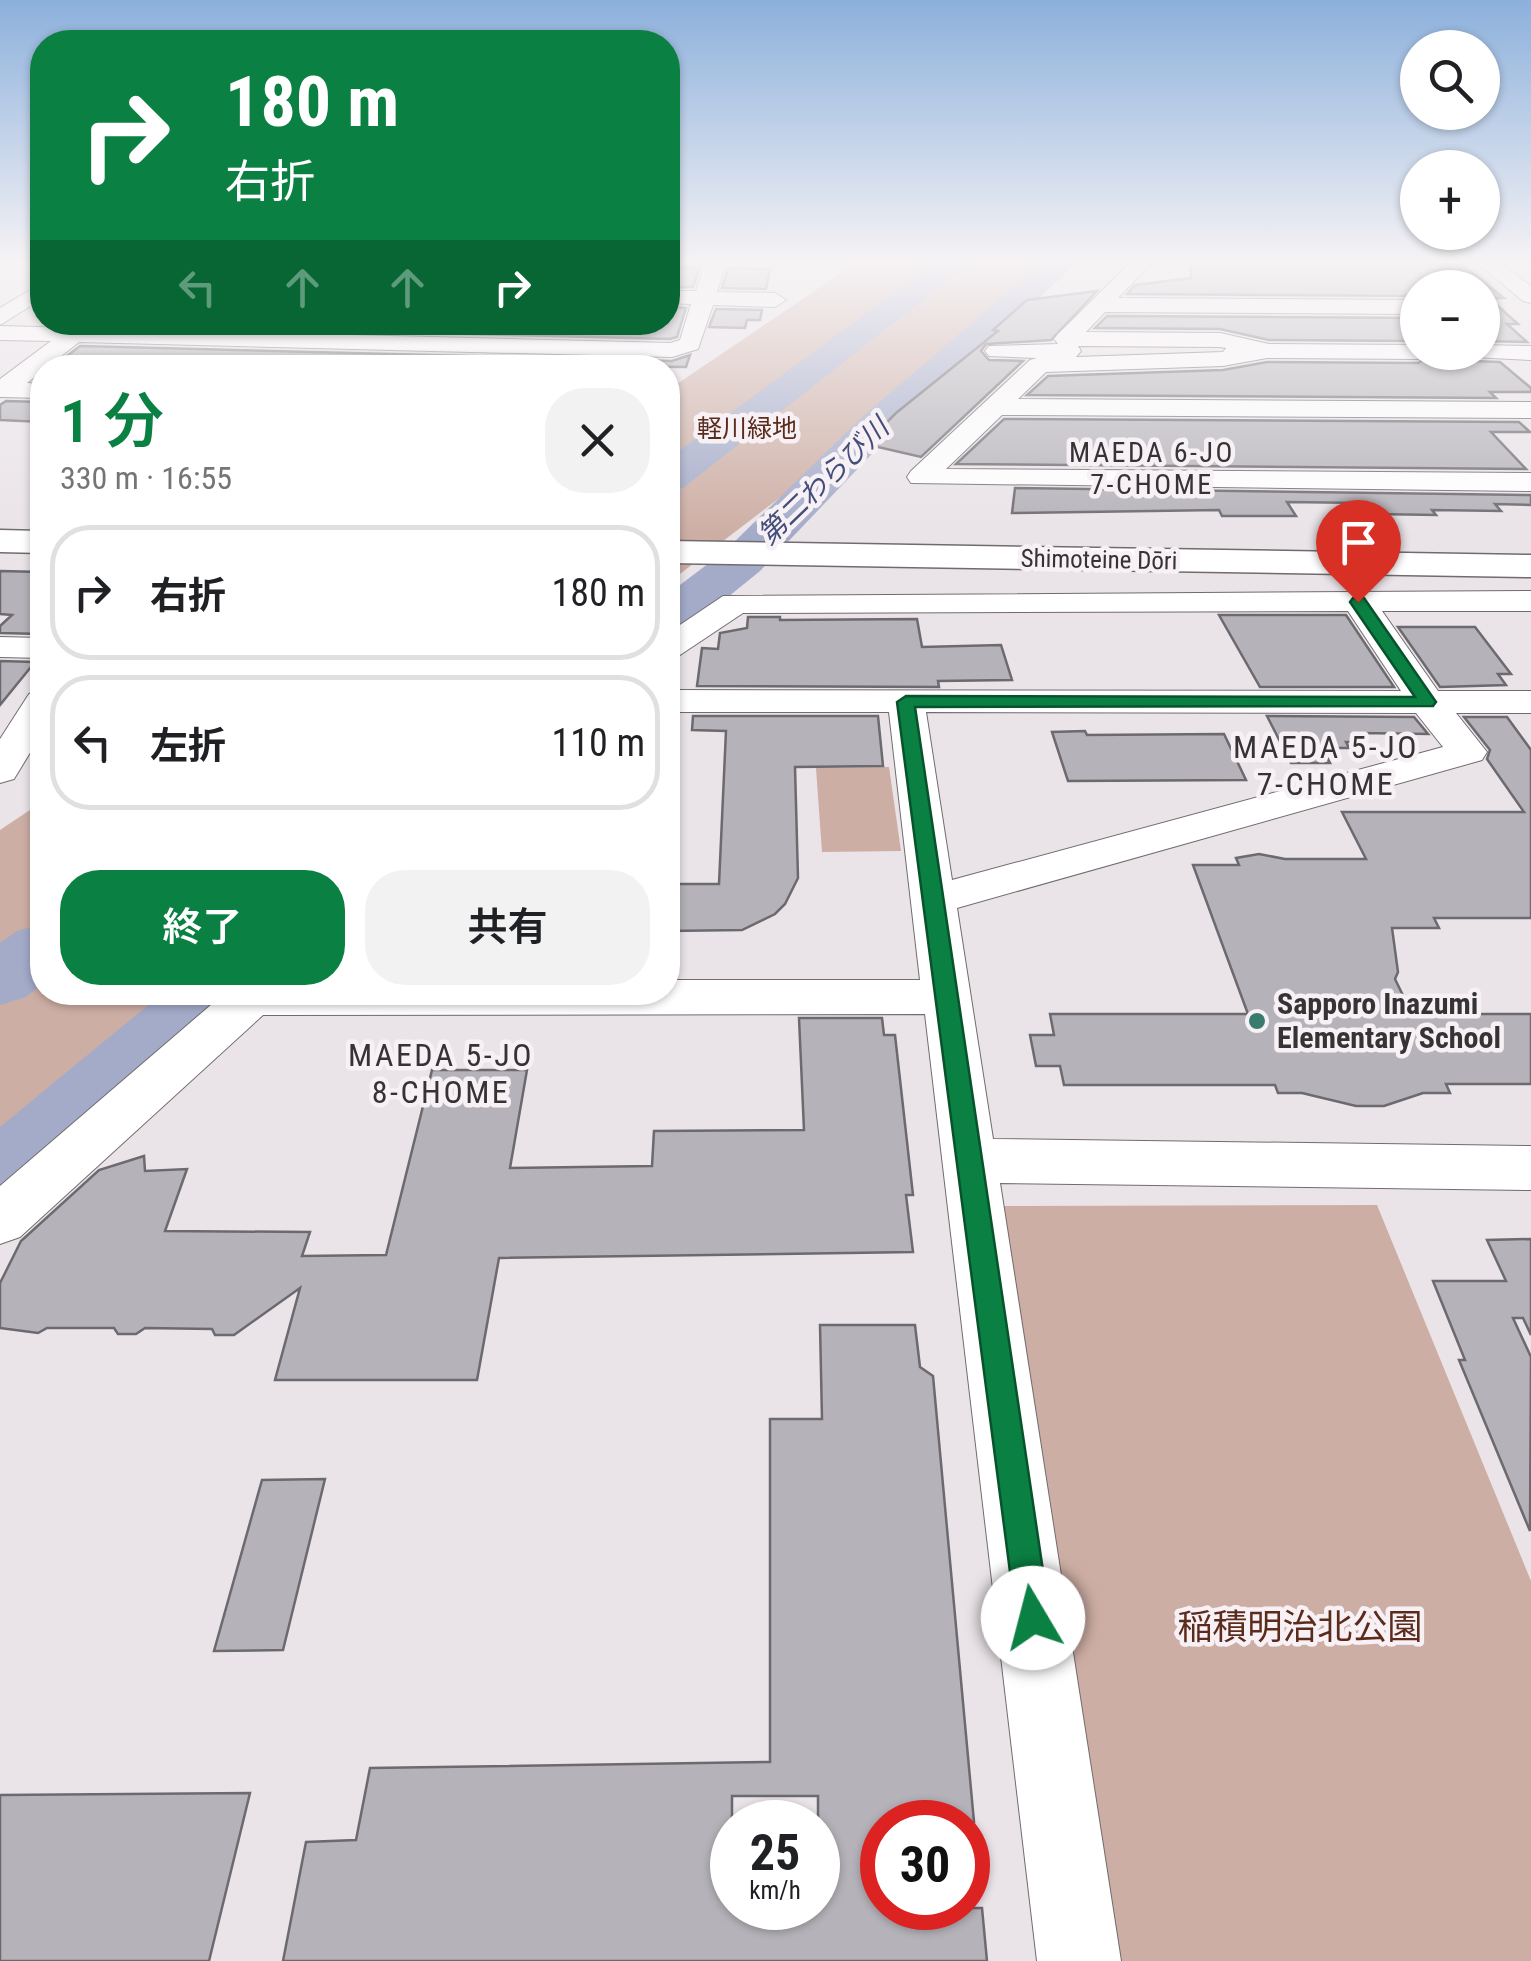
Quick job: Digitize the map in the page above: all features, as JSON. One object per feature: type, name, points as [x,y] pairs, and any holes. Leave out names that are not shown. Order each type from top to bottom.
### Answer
[{"type":"main road","points":[[0,541],[30,542]]},
{"type":"main road","name":"Shimoteine Dōri","points":[[680,552],[1531,566]]},
{"type":"street","points":[[1265,353],[1223,359],[1039,364],[922,476],[1531,482]]},
{"type":"street","points":[[1520,353],[1531,370]]},
{"type":"street","points":[[30,369],[2,390],[30,391]]},
{"type":"street","points":[[993,406],[1531,410]]},
{"type":"street","points":[[680,640],[735,602],[1531,601]]},
{"type":"street","points":[[934,900],[1468,752],[1427,702],[1358,602]]},
{"type":"street","points":[[0,646],[30,647]]},
{"type":"street","points":[[680,701],[1531,702]]},
{"type":"street","points":[[906,702],[1080,1961]]},
{"type":"street","points":[[0,771],[30,722]]},
{"type":"street","points":[[680,997],[948,997]]},
{"type":"street","points":[[0,1220],[244,1005]]},
{"type":"street","points":[[971,1161],[1528,1173]]},
{"type":"green space","name":"軽川緑地","points":[[724,353],[952,353],[799,483],[680,574],[680,382]]},
{"type":"green space","points":[[889,767],[901,851],[822,852],[816,768]]},
{"type":"green space","points":[[30,810],[30,1005],[199,1005],[0,1173],[0,830]]},
{"type":"green space","name":"稲積明治北公園","points":[[1377,1205],[1531,1581],[1531,1961],[1117,1961],[1003,1206]]},
{"type":"building","points":[[337,353],[435,355],[68,355]]},
{"type":"building","points":[[971,353],[982,353],[989,360],[1023,361],[921,457],[865,444],[896,413]]},
{"type":"building","points":[[690,355],[686,367],[680,367],[680,358]]},
{"type":"building","points":[[1267,362],[1400,363],[1400,370],[1500,370],[1500,362],[1531,392],[1490,392],[1496,398],[1027,395],[1048,376],[1223,370]]},
{"type":"building","points":[[6,401],[30,402],[30,421],[0,420],[0,405]]},
{"type":"building","points":[[1004,419],[1519,422],[1530,432],[1491,432],[1526,469],[956,464]]},
{"type":"building","points":[[1015,488],[1531,495],[1531,505],[1495,504],[1501,511],[1432,510],[1436,515],[1374,514],[1365,503],[1287,502],[1296,516],[1222,516],[1219,510],[1012,513]]},
{"type":"building","points":[[0,571],[30,572],[30,634],[0,633],[0,626],[12,615],[0,614]]},
{"type":"building","points":[[1219,615],[1346,615],[1394,687],[1260,687]]},
{"type":"building","points":[[748,617],[917,619],[922,647],[1001,645],[1012,680],[938,681],[939,687],[697,686],[702,648],[718,649],[720,633],[747,628]]},
{"type":"building","points":[[1398,627],[1475,627],[1511,674],[1498,674],[1506,685],[1440,687]]},
{"type":"building","points":[[0,661],[30,662],[30,668],[0,705]]},
{"type":"building","points":[[693,716],[878,716],[883,766],[795,767],[798,878],[785,904],[775,914],[742,930],[680,931],[680,884],[719,884],[726,731],[692,730]]},
{"type":"building","points":[[1267,716],[1414,717],[1428,734],[1360,733],[1365,742],[1346,742],[1349,748],[1322,748],[1330,763],[1291,763]]},
{"type":"building","points":[[1464,717],[1507,717],[1531,750],[1531,918],[1434,918],[1439,928],[1392,928],[1398,972],[1395,979],[1412,1014],[1531,1014],[1531,1084],[1446,1084],[1450,1093],[1423,1093],[1384,1106],[1356,1106],[1302,1093],[1278,1093],[1275,1085],[1064,1085],[1060,1066],[1036,1066],[1030,1035],[1054,1035],[1050,1014],[1248,1014],[1193,865],[1239,865],[1236,858],[1259,854],[1285,859],[1366,859],[1342,812],[1524,812],[1487,759],[1490,750]]},
{"type":"building","points":[[1085,731],[1087,735],[1224,734],[1246,780],[1068,781],[1052,732]]},
{"type":"building","points":[[799,1018],[882,1018],[884,1035],[895,1035],[913,1195],[906,1195],[913,1252],[499,1258],[477,1380],[275,1380],[300,1288],[234,1335],[215,1335],[212,1329],[145,1328],[136,1334],[118,1334],[114,1328],[47,1328],[38,1333],[0,1328],[0,1283],[21,1241],[99,1170],[144,1156],[145,1171],[187,1169],[165,1231],[310,1232],[302,1256],[386,1255],[432,1070],[527,1070],[510,1168],[652,1166],[654,1131],[804,1130]]},
{"type":"building","points":[[1531,1239],[1531,1335],[1523,1318],[1513,1318],[1531,1357],[1530,1531],[1459,1360],[1465,1360],[1433,1281],[1506,1281],[1487,1240]]},
{"type":"building","points":[[820,1325],[915,1325],[920,1367],[933,1376],[972,1800],[860,1800],[860,1930],[984,1930],[987,1961],[283,1961],[306,1842],[356,1840],[370,1768],[770,1762],[770,1419],[822,1419]]},
{"type":"building","points":[[325,1479],[283,1650],[214,1651],[262,1480]]},
{"type":"building","points":[[250,1793],[209,1961],[0,1961],[0,1795]]},
{"type":"waterway","points":[[680,470],[836,353]]},
{"type":"waterway","name":"第二わらび川","points":[[680,608],[719,581],[765,540],[876,426],[957,353]]},
{"type":"waterway","points":[[0,979],[30,957]]},
{"type":"waterway","name":"第二わらび川","points":[[0,1176],[198,1005]]},
{"type":"place","name":"Sapporo Inazumi Elementary School","points":[[1257,1021]]},
{"type":"district","name":"MAEDA 6-JO 7-CHOME","points":[[1152,468]]},
{"type":"district","name":"MAEDA 5-JO 7-CHOME","points":[[1326,766]]},
{"type":"district","name":"MAEDA 5-JO 8-CHOME","points":[[441,1074]]},
{"type":"route","points":[[1033,1618],[906,702],[1427,702],[1358,602]]}]
